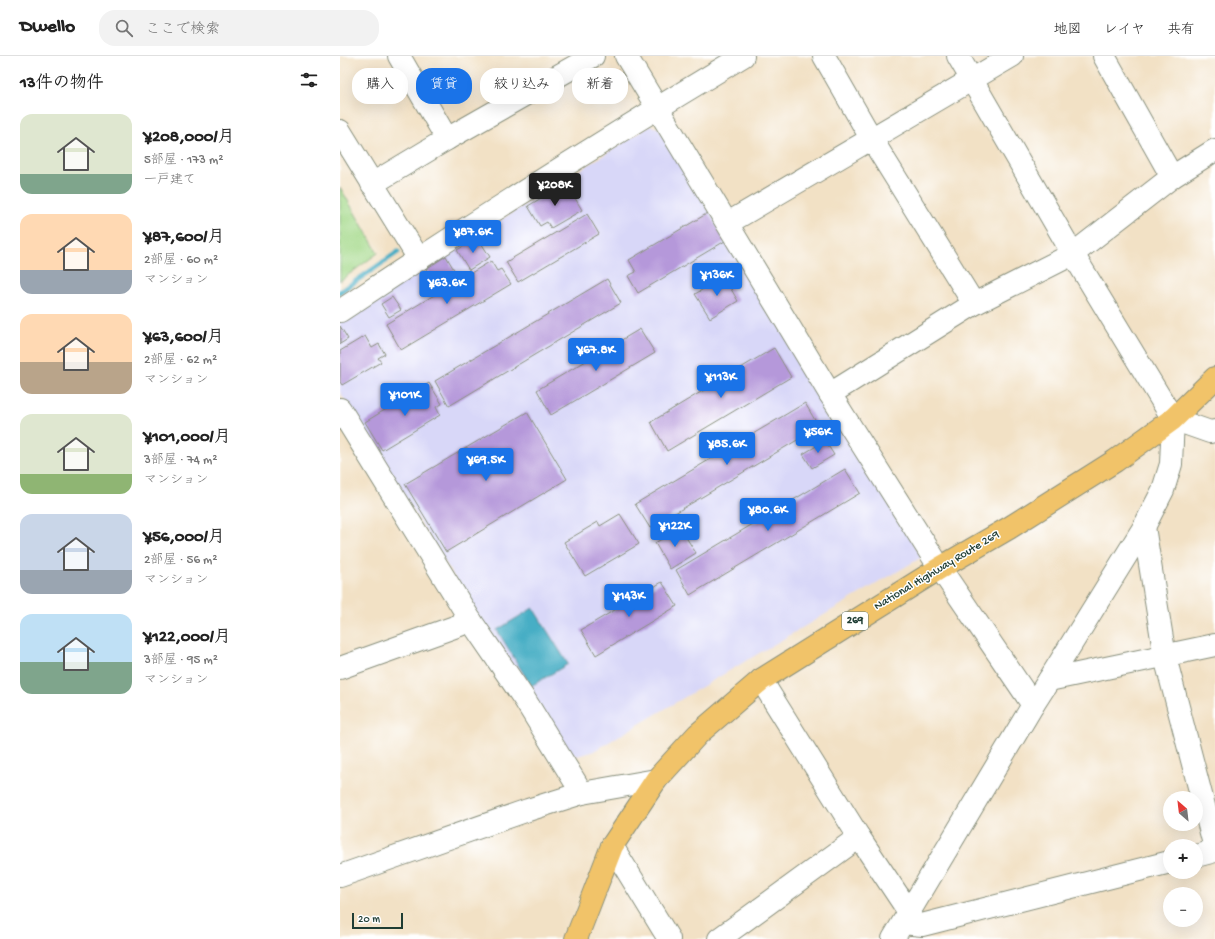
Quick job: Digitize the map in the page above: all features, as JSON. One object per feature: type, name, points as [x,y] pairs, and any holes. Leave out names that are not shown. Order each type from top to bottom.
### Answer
[{"type":"highway","name":"National Highway Route 269","points":[[576,939],[612,846],[656,780],[698,734],[761,680],[940,568],[1009,528],[1115,461],[1173,419],[1215,378]]},
{"type":"street","points":[[399,56],[447,139]]},
{"type":"street","points":[[372,184],[447,139],[593,56]]},
{"type":"street","points":[[626,56],[830,394],[940,568],[1032,705]]},
{"type":"street","points":[[340,311],[657,108],[743,56]]},
{"type":"street","points":[[824,56],[871,138],[974,304]]},
{"type":"street","points":[[902,925],[1032,705],[1144,527],[1163,490],[1170,464],[1173,419],[1073,254],[958,56]]},
{"type":"street","points":[[728,223],[1012,56]]},
{"type":"street","points":[[1104,56],[1172,177]]},
{"type":"street","points":[[340,131],[420,259]]},
{"type":"street","points":[[830,394],[974,304],[1073,254],[1172,177],[1215,150]]},
{"type":"street","points":[[340,409],[471,621],[524,700],[582,793]]},
{"type":"street","points":[[1173,419],[1210,432],[1215,431]]},
{"type":"street","points":[[1144,527],[1165,657],[1215,850],[1203,854]]},
{"type":"street","points":[[340,668],[471,621]]},
{"type":"street","points":[[1049,680],[1165,657],[1215,645]]},
{"type":"street","points":[[761,680],[859,837],[902,925]]},
{"type":"street","points":[[340,876],[528,810],[582,793],[656,780]]},
{"type":"street","points":[[719,939],[859,837]]},
{"type":"street","points":[[612,846],[668,939]]},
{"type":"street","points":[[902,925],[922,925],[1163,864]]},
{"type":"shaded area","points":[[650,126],[659,128],[922,557],[592,752],[577,756],[561,750],[340,392],[340,321]]},
{"type":"green space","points":[[340,187],[378,253],[340,281]]},
{"type":"water","points":[[533,608],[568,664],[531,686],[497,630]]},
{"type":"building","points":[[566,183],[582,210],[551,228],[547,222],[540,226],[528,206]]},
{"type":"building","points":[[708,213],[725,241],[638,293],[628,276],[636,272],[629,260]]},
{"type":"building","points":[[587,214],[599,234],[518,282],[506,262]]},
{"type":"building","points":[[478,238],[490,257],[469,270],[457,250]]},
{"type":"building","points":[[446,256],[456,273],[436,285],[426,269]]},
{"type":"building","points":[[491,261],[497,271],[501,269],[511,284],[401,350],[386,324]]},
{"type":"building","points":[[724,277],[738,301],[710,318],[695,294]]},
{"type":"building","points":[[607,279],[621,303],[449,406],[435,381]]},
{"type":"building","points":[[392,297],[401,310],[389,317],[381,304]]},
{"type":"building","points":[[340,326],[348,339],[340,344]]},
{"type":"building","points":[[640,329],[655,353],[551,415],[537,390]]},
{"type":"building","points":[[365,336],[372,348],[379,344],[385,354],[378,358],[381,362],[342,385],[340,382],[340,351]]},
{"type":"building","points":[[774,348],[791,377],[667,451],[651,422]]},
{"type":"building","points":[[429,383],[442,404],[436,407],[440,415],[382,450],[365,422]]},
{"type":"building","points":[[805,403],[819,427],[650,528],[635,504]]},
{"type":"building","points":[[527,412],[567,479],[446,552],[405,484]]},
{"type":"building","points":[[825,441],[834,455],[812,468],[803,454]]},
{"type":"building","points":[[845,469],[860,493],[690,595],[676,570]]},
{"type":"building","points":[[620,514],[639,544],[585,576],[564,542],[598,522],[600,526]]},
{"type":"building","points":[[680,528],[696,553],[670,569],[655,543]]},
{"type":"building","points":[[662,582],[677,606],[596,655],[581,630]]},
{"type":"waterway","points":[[340,292],[398,252]]}]
